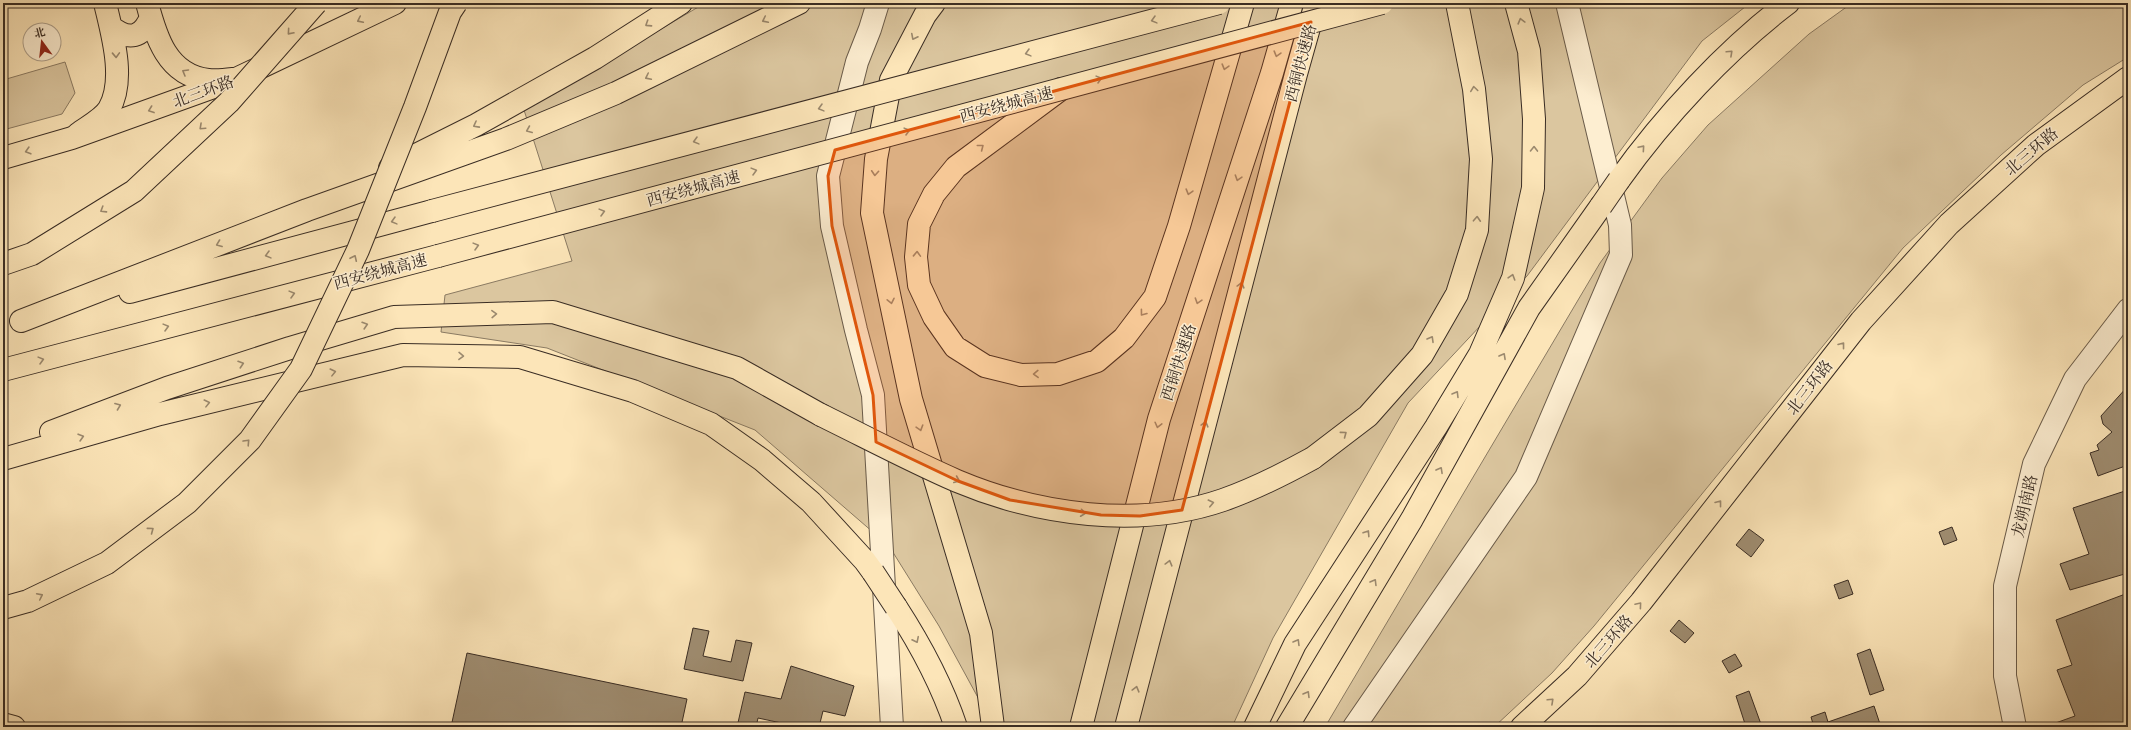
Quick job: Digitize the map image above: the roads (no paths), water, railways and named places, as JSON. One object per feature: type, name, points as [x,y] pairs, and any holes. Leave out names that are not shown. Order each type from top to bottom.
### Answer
[{"type":"main road","points":[[72,138],[109,110],[114,93],[117,74],[116,44],[104,3]]},
{"type":"main road","points":[[3,264],[32,254],[134,191],[229,102],[316,3]]},
{"type":"main road","name":"北三环路","points":[[3,158],[72,138],[236,79],[395,3]]},
{"type":"main road","points":[[3,608],[28,601],[107,563],[187,503],[250,440],[301,369],[351,264],[415,107],[450,12],[456,3]]},
{"type":"main road","points":[[307,210],[476,125],[595,58],[681,3]]},
{"type":"main road","points":[[12,324],[307,210],[506,139],[616,93],[799,3]]},
{"type":"main road","points":[[934,3],[925,15],[891,80],[876,159],[872,213],[911,399],[981,633],[993,727]]},
{"type":"main road","points":[[12,324],[432,211],[1219,3]]},
{"type":"main road","points":[[1061,90],[956,167],[934,194],[919,224],[916,257],[919,285],[934,317],[955,347],[985,366],[1021,375],[1058,374],[1097,361],[1124,338],[1155,297],[1179,226],[1243,3]]},
{"type":"main road","name":"西铜快速路","points":[[1081,727],[1159,419],[1272,73],[1292,3]]},
{"type":"main road","name":"西铜快速路","points":[[1126,727],[1294,82],[1316,3]]},
{"type":"main road","name":"西安绕城高速","points":[[3,370],[438,256],[1382,3]]},
{"type":"main road","points":[[3,450],[167,388],[290,348],[394,317],[552,312],[737,368],[821,415],[958,481],[1010,500],[1053,509],[1101,515],[1140,516],[1185,510],[1222,500],[1274,479],[1313,458],[1368,416],[1422,355],[1459,286],[1477,230],[1481,159],[1474,89],[1457,3]]},
{"type":"main road","points":[[1255,727],[1295,644],[1436,427],[1480,354],[1513,278],[1533,188],[1534,119],[1529,51],[1516,3]]},
{"type":"main road","points":[[1287,727],[1412,519],[1529,308],[1638,153],[1711,71],[1772,15],[1788,3]]},
{"type":"main road","points":[[111,27],[118,33],[130,36],[139,33],[145,28],[149,10]]},
{"type":"main road","points":[[149,10],[155,35],[176,67],[192,76],[209,80],[236,79]]},
{"type":"main road","name":"北三环路","points":[[1522,727],[1578,676],[1641,602],[1860,321],[1948,224],[2036,144],[2128,78]]},
{"type":"main road","points":[[3,458],[160,414],[403,356],[520,357],[633,391],[711,424],[762,460],[811,502],[865,560],[911,629],[950,709],[956,727]]},
{"type":"main road","points":[[3,724],[14,727]]},
{"type":"street","points":[[878,3],[857,62],[828,176],[832,226],[873,395],[892,727]]},
{"type":"street","points":[[1354,727],[1526,477],[1621,255],[1620,225],[1567,3]]},
{"type":"street","name":"龙朔南路","points":[[2015,727],[2005,676],[2006,586],[2034,464],[2075,379],[2128,310]]}]
